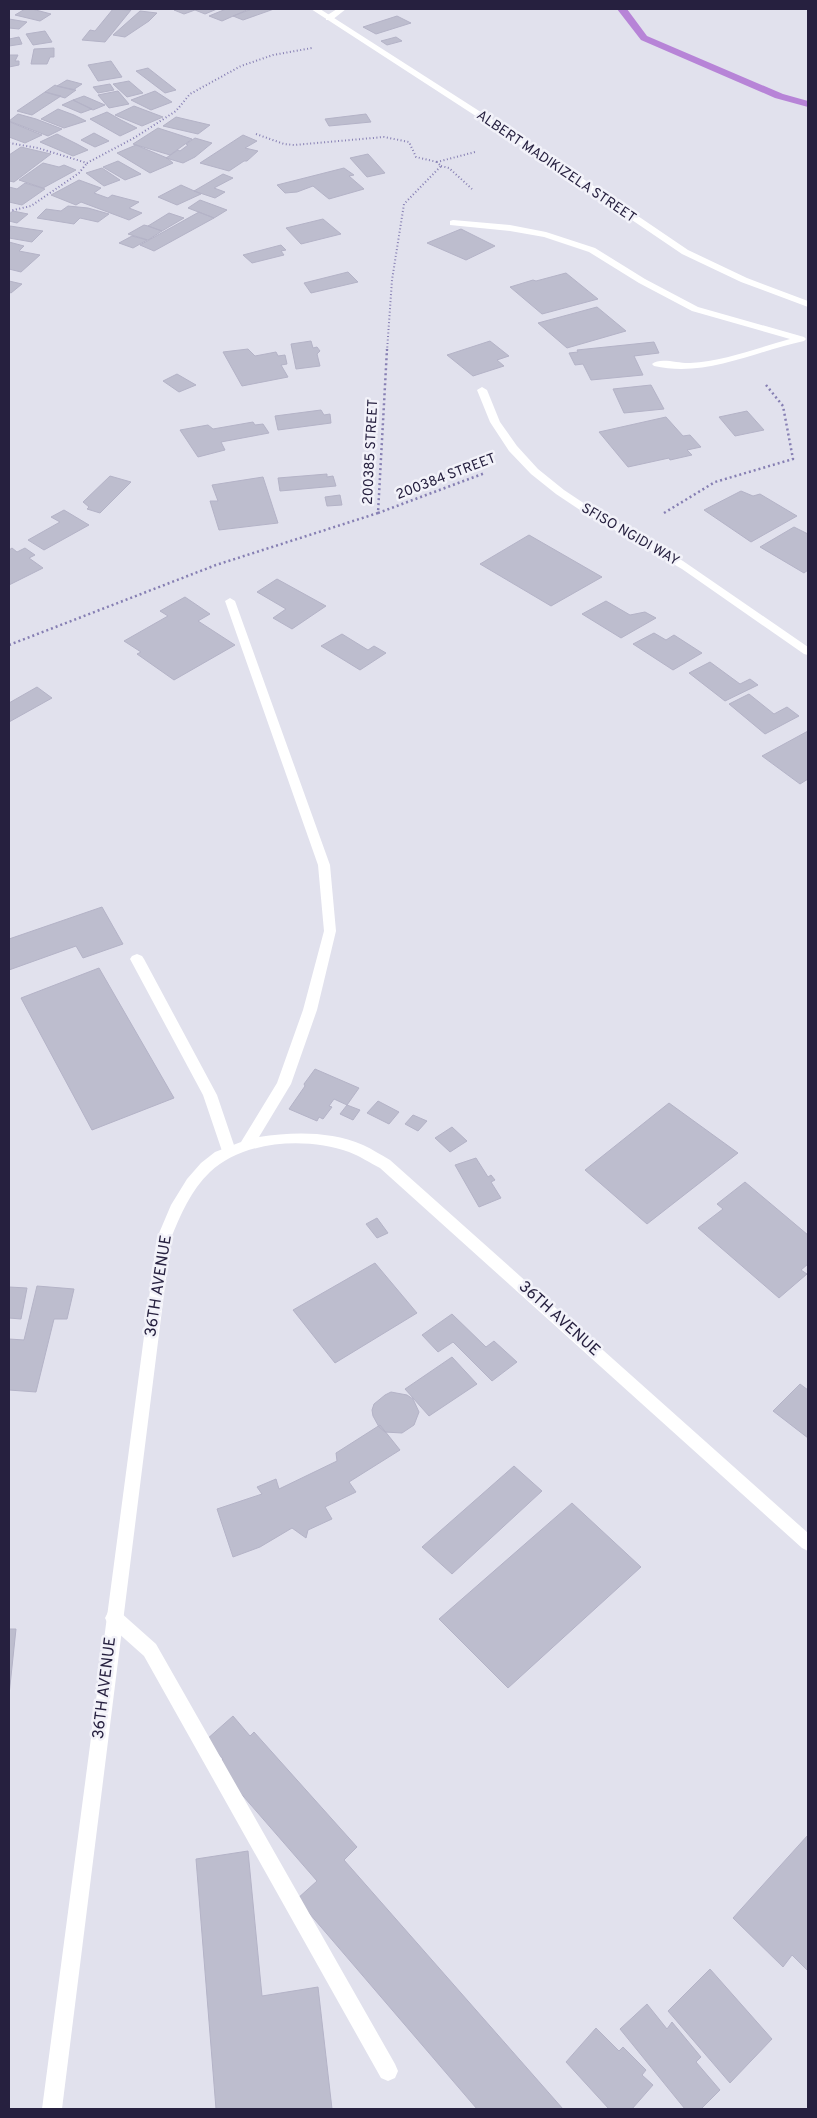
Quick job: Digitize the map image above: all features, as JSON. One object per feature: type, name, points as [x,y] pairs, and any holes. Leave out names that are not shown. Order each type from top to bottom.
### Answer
[{"type":"street","name":"ALBERT MADIKIZELA STREET","points":[[315,9],[519,141],[685,252],[744,280],[808,304]]},
{"type":"street","points":[[329,18],[342,9]]},
{"type":"street","points":[[453,223],[510,228],[556,238],[592,250],[642,281],[695,308],[757,328],[805,338]]},
{"type":"street","points":[[657,364],[689,366],[720,362],[805,338]]},
{"type":"street","name":"SFISO NGIDI WAY","points":[[482,390],[488,411],[502,435],[537,475],[576,504],[674,559],[808,652]]},
{"type":"street","points":[[230,601],[324,865],[330,931],[310,1010],[284,1084],[246,1146]]},
{"type":"street","points":[[137,960],[210,1095],[229,1151]]},
{"type":"street","name":"36TH AVENUE","points":[[52,2109],[164,1238],[178,1204],[206,1167],[229,1151],[246,1146],[280,1140],[314,1138],[355,1148],[385,1164],[808,1542]]},
{"type":"street","points":[[114,1618],[150,1650],[388,2071]]},
{"type":"path","points":[[9,211],[31,206],[79,173],[87,163],[134,138],[176,111],[190,94],[241,66],[272,55],[312,48],[367,42]]},
{"type":"path","points":[[256,134],[284,144],[294,145],[393,137],[410,142],[416,157],[437,162],[519,141]]},
{"type":"path","points":[[9,143],[38,148],[87,163]]},
{"type":"path","name":"200385 STREET","points":[[9,645],[216,565],[378,513],[382,421],[392,280],[404,204],[441,166],[437,162]]},
{"type":"path","points":[[628,534],[714,482],[793,459],[783,406],[765,383],[760,365],[762,350]]},
{"type":"path","name":"200384 STREET","points":[[378,513],[522,459]]},
{"type":"building","points":[[25,9],[51,14],[40,21],[15,15]]},
{"type":"building","points":[[113,9],[131,10],[105,42],[82,40],[90,30],[95,31]]},
{"type":"building","points":[[217,9],[205,14],[195,10],[184,14],[174,10]]},
{"type":"building","points":[[226,9],[249,9],[222,21],[209,16]]},
{"type":"building","points":[[252,9],[274,9],[243,20],[233,16]]},
{"type":"building","points":[[140,11],[157,13],[149,21],[125,37],[113,35]]},
{"type":"building","points":[[397,16],[411,23],[376,34],[363,27]]},
{"type":"building","points":[[9,19],[27,22],[19,29],[9,28]]},
{"type":"building","points":[[45,31],[52,42],[33,45],[26,34]]},
{"type":"building","points":[[19,37],[22,44],[9,46],[9,39]]},
{"type":"building","points":[[396,37],[402,41],[387,45],[381,41]]},
{"type":"building","points":[[54,48],[54,57],[50,57],[47,64],[31,64],[34,49]]},
{"type":"building","points":[[9,55],[18,55],[15,61],[19,61],[19,65],[9,67]]},
{"type":"building","points":[[111,61],[122,77],[98,81],[88,65]]},
{"type":"building","points":[[148,68],[176,90],[165,93],[136,71]]},
{"type":"building","points":[[67,80],[82,84],[73,90],[57,86]]},
{"type":"building","points":[[129,81],[143,93],[127,97],[113,84]]},
{"type":"building","points":[[110,84],[114,90],[98,93],[93,87]]},
{"type":"building","points":[[55,85],[76,90],[65,98],[45,92]]},
{"type":"building","points":[[118,91],[129,104],[109,108],[98,95]]},
{"type":"building","points":[[155,91],[172,102],[151,110],[131,100]]},
{"type":"building","points":[[45,92],[61,96],[32,115],[17,111]]},
{"type":"building","points":[[84,96],[105,105],[93,110],[73,100]]},
{"type":"building","points":[[73,100],[92,109],[81,113],[62,105]]},
{"type":"building","points":[[134,106],[163,117],[142,126],[115,115]]},
{"type":"building","points":[[58,109],[86,121],[64,128],[41,119]]},
{"type":"building","points":[[107,112],[137,128],[120,136],[90,119]]},
{"type":"building","points":[[18,114],[62,129],[48,136],[9,121]]},
{"type":"building","points":[[366,114],[371,122],[329,126],[325,119]]},
{"type":"building","points":[[176,117],[210,125],[198,134],[163,126]]},
{"type":"building","points":[[10,122],[42,135],[25,143],[9,137]]},
{"type":"building","points":[[158,128],[192,139],[170,155],[133,144]]},
{"type":"building","points":[[94,133],[109,141],[95,147],[81,140]]},
{"type":"building","points":[[57,134],[88,150],[73,156],[40,142]]},
{"type":"building","points":[[243,135],[257,141],[245,148],[258,151],[247,161],[229,171],[200,163]]},
{"type":"building","points":[[195,138],[212,143],[195,157],[183,163],[166,158],[178,150],[180,151]]},
{"type":"building","points":[[136,145],[167,158],[173,163],[150,173],[117,153]]},
{"type":"building","points":[[21,147],[51,154],[14,182],[9,181],[9,155]]},
{"type":"building","points":[[368,154],[385,173],[367,177],[350,158]]},
{"type":"building","points":[[118,161],[141,174],[125,180],[103,167]]},
{"type":"building","points":[[43,163],[59,167],[64,165],[76,170],[43,188],[19,180]]},
{"type":"building","points":[[102,168],[120,180],[104,186],[86,173]]},
{"type":"building","points":[[344,168],[354,175],[349,176],[364,189],[329,199],[313,186],[297,192],[285,193],[277,185]]},
{"type":"building","points":[[223,174],[233,178],[214,188],[225,192],[215,198],[194,191]]},
{"type":"building","points":[[79,180],[101,188],[94,193],[108,198],[112,195],[139,202],[129,208],[142,213],[129,220],[81,202],[76,205],[51,195]]},
{"type":"building","points":[[25,183],[45,189],[22,205],[9,202],[9,187],[17,189]]},
{"type":"building","points":[[181,185],[201,194],[177,205],[158,197]]},
{"type":"building","points":[[200,200],[227,210],[214,218],[188,208]]},
{"type":"building","points":[[68,206],[88,208],[109,214],[98,222],[80,218],[74,224],[37,218],[46,209],[61,211]]},
{"type":"building","points":[[13,211],[28,214],[17,223],[9,221],[9,214]]},
{"type":"building","points":[[199,212],[214,218],[154,251],[140,245]]},
{"type":"building","points":[[169,213],[184,218],[162,231],[148,226]]},
{"type":"building","points":[[323,219],[341,234],[301,244],[286,228]]},
{"type":"building","points":[[144,225],[162,231],[148,240],[128,234]]},
{"type":"building","points":[[10,226],[43,231],[32,242],[9,238]]},
{"type":"building","points":[[461,229],[495,246],[466,260],[427,243]]},
{"type":"building","points":[[132,236],[147,240],[133,248],[119,243]]},
{"type":"building","points":[[9,242],[24,246],[19,251],[40,255],[21,272],[9,269]]},
{"type":"building","points":[[281,245],[286,250],[281,251],[284,255],[252,263],[243,255]]},
{"type":"building","points":[[348,272],[358,282],[311,293],[304,283]]},
{"type":"building","points":[[566,273],[598,299],[542,314],[510,287],[533,280],[536,281]]},
{"type":"building","points":[[9,281],[22,284],[11,293],[9,292]]},
{"type":"building","points":[[597,307],[626,331],[567,348],[538,323]]},
{"type":"building","points":[[311,341],[313,348],[317,347],[320,351],[317,354],[320,366],[296,369],[291,344]]},
{"type":"building","points":[[490,341],[509,356],[497,360],[504,366],[473,376],[447,355]]},
{"type":"building","points":[[654,342],[659,353],[634,356],[643,375],[591,380],[583,364],[575,365],[569,353],[578,352],[577,350]]},
{"type":"building","points":[[248,349],[255,356],[276,352],[278,356],[285,355],[287,364],[281,365],[288,377],[242,386],[223,352]]},
{"type":"building","points":[[177,374],[196,385],[179,392],[163,381]]},
{"type":"building","points":[[651,385],[664,409],[624,413],[613,389]]},
{"type":"building","points":[[321,410],[324,415],[330,414],[331,423],[278,430],[275,416]]},
{"type":"building","points":[[747,411],[764,430],[735,436],[719,417]]},
{"type":"building","points":[[666,417],[683,436],[690,435],[701,447],[687,450],[692,455],[628,467],[599,432]]},
{"type":"building","points":[[253,422],[255,425],[263,424],[269,433],[221,442],[225,450],[198,457],[180,430],[208,425],[213,429]]},
{"type":"building","points":[[327,474],[327,477],[333,476],[336,486],[280,491],[278,478]]},
{"type":"building","points":[[110,476],[131,482],[100,513],[87,509],[89,507],[83,502]]},
{"type":"building","points":[[263,477],[278,523],[219,530],[210,501],[218,501],[212,485]]},
{"type":"building","points":[[741,491],[753,496],[760,494],[797,516],[751,542],[704,510]]},
{"type":"building","points":[[340,495],[342,505],[327,506],[325,497]]},
{"type":"building","points":[[64,510],[89,525],[44,550],[28,540],[60,522],[51,517]]},
{"type":"building","points":[[794,527],[808,534],[808,570],[804,573],[760,547]]},
{"type":"building","points":[[529,535],[602,577],[551,606],[480,564]]},
{"type":"building","points":[[12,548],[17,552],[25,548],[35,555],[29,558],[43,568],[9,585],[9,550]]},
{"type":"building","points":[[277,579],[326,606],[292,629],[273,618],[286,609],[257,592]]},
{"type":"building","points":[[185,597],[210,614],[198,621],[235,645],[174,680],[137,654],[141,652],[124,641],[168,616],[160,611]]},
{"type":"building","points":[[606,601],[630,615],[645,612],[656,618],[621,638],[582,614]]},
{"type":"building","points":[[654,633],[666,640],[674,635],[702,653],[673,670],[633,644]]},
{"type":"building","points":[[342,634],[368,650],[374,646],[386,653],[360,670],[321,646]]},
{"type":"building","points":[[710,662],[740,684],[750,679],[758,685],[725,701],[689,673]]},
{"type":"building","points":[[37,687],[52,698],[9,722],[9,703]]},
{"type":"building","points":[[749,694],[774,714],[787,707],[799,716],[765,734],[729,704]]},
{"type":"building","points":[[808,731],[808,779],[800,784],[762,756]]},
{"type":"building","points":[[102,907],[123,944],[83,958],[76,946],[9,970],[9,939]]},
{"type":"building","points":[[99,968],[174,1098],[92,1130],[21,998]]},
{"type":"building","points":[[315,1069],[359,1088],[347,1105],[334,1099],[329,1106],[332,1107],[323,1119],[319,1117],[317,1121],[289,1109]]},
{"type":"building","points":[[378,1101],[399,1112],[389,1124],[367,1113]]},
{"type":"building","points":[[669,1103],[738,1153],[647,1224],[585,1170]]},
{"type":"building","points":[[347,1105],[360,1110],[353,1120],[340,1114]]},
{"type":"building","points":[[413,1115],[427,1121],[418,1131],[405,1124]]},
{"type":"building","points":[[452,1127],[467,1141],[450,1152],[435,1138]]},
{"type":"building","points":[[476,1158],[488,1177],[491,1175],[495,1180],[491,1182],[501,1198],[479,1207],[455,1165]]},
{"type":"building","points":[[745,1182],[808,1235],[808,1264],[801,1270],[807,1274],[779,1298],[698,1228],[723,1209],[717,1204]]},
{"type":"building","points":[[377,1218],[388,1233],[377,1238],[366,1224]]},
{"type":"building","points":[[375,1263],[417,1313],[335,1363],[293,1310]]},
{"type":"building","points":[[37,1286],[74,1289],[67,1319],[54,1319],[36,1392],[9,1390],[9,1339],[24,1340]]},
{"type":"building","points":[[9,1287],[27,1288],[21,1319],[9,1318]]},
{"type":"building","points":[[452,1314],[486,1347],[494,1341],[517,1362],[492,1381],[453,1342],[438,1352],[422,1335]]},
{"type":"building","points":[[452,1357],[477,1384],[429,1416],[405,1389]]},
{"type":"building","points":[[800,1384],[808,1390],[808,1438],[773,1411]]},
{"type":"building","points":[[391,1392],[407,1395],[413,1399],[419,1412],[414,1425],[402,1433],[385,1432],[379,1427],[373,1416],[374,1404]]},
{"type":"building","points":[[380,1425],[400,1450],[349,1482],[356,1492],[325,1507],[332,1519],[308,1530],[306,1538],[292,1528],[260,1547],[233,1557],[217,1509],[262,1494],[257,1487],[276,1479],[279,1489],[337,1461],[336,1453]]},
{"type":"building","points":[[514,1466],[542,1491],[452,1574],[422,1547]]},
{"type":"building","points":[[572,1503],[641,1567],[508,1688],[439,1619]]},
{"type":"building","points":[[9,1629],[16,1629],[9,1695]]},
{"type":"building","points":[[233,1716],[250,1736],[254,1732],[357,1847],[344,1860],[563,2109],[477,2109],[297,1899],[317,1881],[217,1766],[223,1759],[206,1740]]},
{"type":"building","points":[[808,1835],[808,1971],[792,1955],[783,1967],[733,1918]]},
{"type":"building","points":[[248,1851],[262,1996],[318,1987],[332,2109],[216,2109],[196,1859]]},
{"type":"building","points":[[710,1969],[772,2039],[730,2083],[668,2011]]},
{"type":"building","points":[[647,2004],[667,2029],[672,2022],[701,2057],[696,2062],[720,2090],[701,2109],[685,2109],[620,2029]]},
{"type":"building","points":[[596,2028],[619,2051],[623,2047],[646,2070],[642,2075],[653,2085],[632,2109],[609,2109],[566,2062]]},
{"type":"waterway","points":[[622,9],[644,38],[779,96],[808,104]]}]
